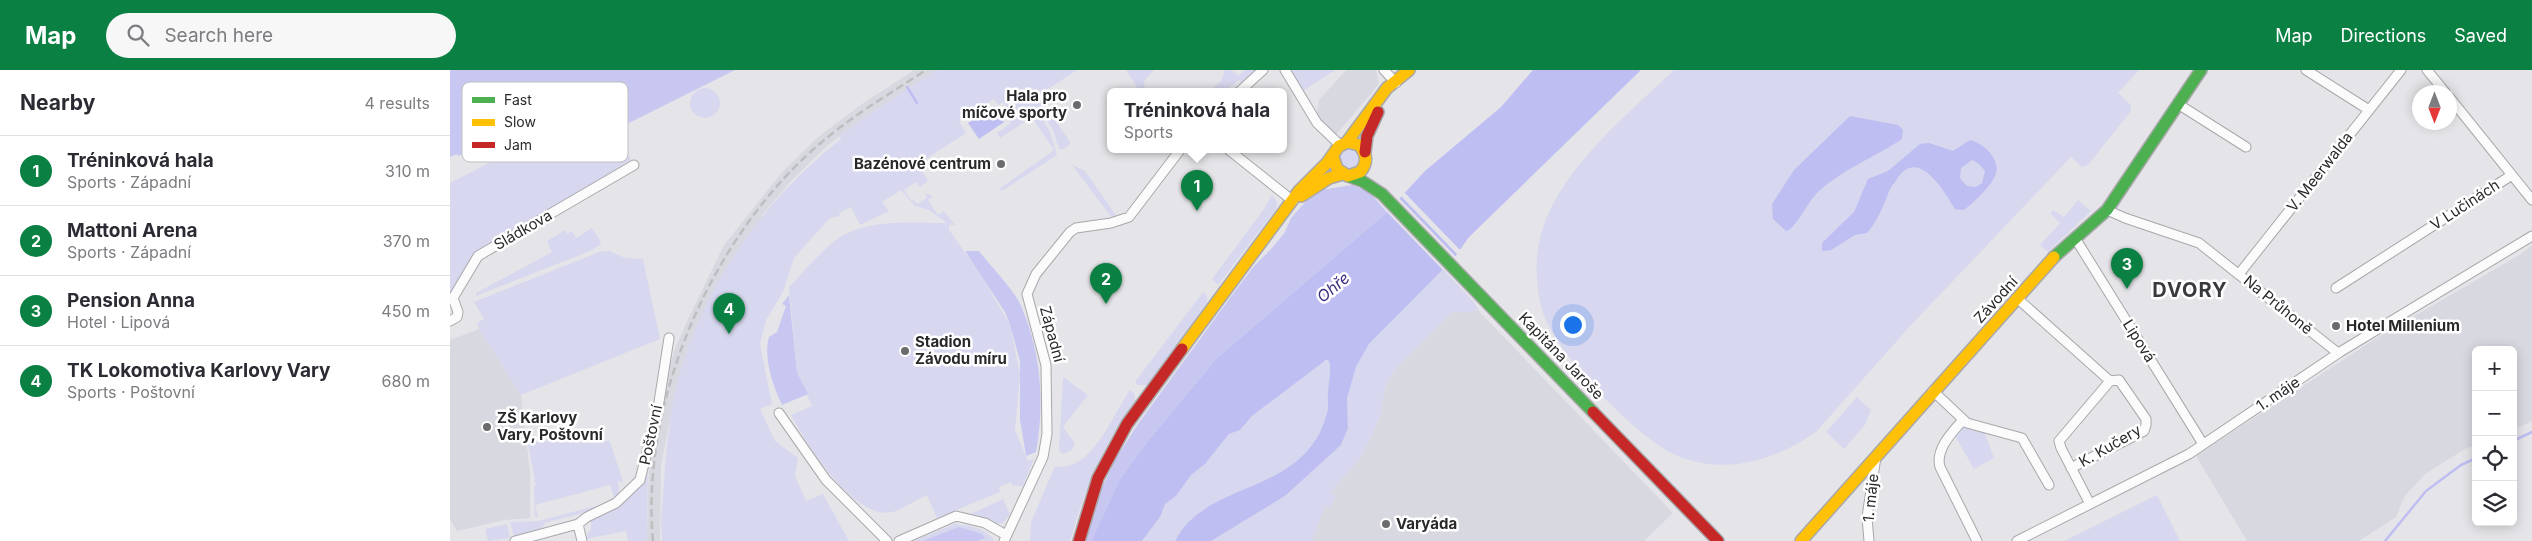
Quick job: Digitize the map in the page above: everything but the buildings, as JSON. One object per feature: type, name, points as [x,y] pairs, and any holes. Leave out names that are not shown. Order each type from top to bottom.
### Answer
[{"type":"street","points":[[1243,88],[1263,70]]},
{"type":"street","points":[[1285,70],[1317,123],[1343,144],[1358,144],[1366,157]]},
{"type":"street","points":[[1384,70],[1396,83]]},
{"type":"street","points":[[1293,201],[1329,178],[1360,172],[1366,157],[1365,142],[1370,126],[1396,83],[1409,70]]},
{"type":"street","name":"Závodní","points":[[1801,541],[2056,255],[2107,210],[2201,70]]},
{"type":"street","points":[[2306,70],[2369,110]]},
{"type":"street","name":"V. Meerwalda","points":[[2239,274],[2401,70]]},
{"type":"street","points":[[2427,70],[2439,85]]},
{"type":"street","points":[[1078,539],[1098,478],[1127,424],[1293,201],[1343,144],[1387,88],[1396,83]]},
{"type":"street","points":[[2178,104],[2246,147]]},
{"type":"street","name":"V Lučinách","points":[[2336,288],[2512,175],[2457,107]]},
{"type":"street","name":"Západní","points":[[899,541],[956,516],[985,523],[1005,539],[1043,458],[1048,434],[1046,365],[1027,298],[1030,284],[1059,243],[1070,232],[1076,228],[1120,221],[1129,217],[1178,153]]},
{"type":"street","points":[[1233,153],[1293,201]]},
{"type":"street","points":[[1333,156],[1335,167],[1345,175]]},
{"type":"street","name":"Kapitána Jaroše","points":[[1366,157],[1369,170],[1382,194]]},
{"type":"street","name":"Sládkova","points":[[450,321],[457,317],[458,312],[453,298],[478,256],[634,165]]},
{"type":"street","name":"Kapitána Jaroše","points":[[1345,175],[1362,181],[1382,194],[1718,541]]},
{"type":"street","points":[[2512,175],[2532,200]]},
{"type":"street","name":"Na Průhoně","points":[[2107,210],[2199,243],[2338,353]]},
{"type":"street","name":"1. máje","points":[[2017,541],[2181,458],[2338,353],[2532,236]]},
{"type":"street","name":"Lipová","points":[[2075,238],[2203,444]]},
{"type":"street","name":"K. Kučery","points":[[2018,299],[2110,381]]},
{"type":"street","name":"Poštovní","points":[[515,541],[578,524],[587,517],[616,503],[642,477],[659,402],[669,338]]},
{"type":"street","name":"K. Kučery","points":[[2071,468],[2144,431],[2146,419],[2123,383],[2115,379],[2110,381],[2059,441],[2071,468],[2090,504]]},
{"type":"street","points":[[1933,391],[1967,424],[2022,438],[2049,485]]},
{"type":"street","points":[[779,413],[826,480],[887,541]]},
{"type":"street","points":[[1963,420],[1951,433],[1938,458],[1940,467],[1977,541]]},
{"type":"street","name":"1. máje","points":[[1868,541],[1867,517],[1876,456]]},
{"type":"street","points":[[578,524],[582,541]]},
{"type":"shaded area","points":[[450,70],[735,70],[628,124],[628,82],[462,82],[462,154],[450,157]]},
{"type":"shaded area","points":[[914,70],[937,70],[869,114],[827,146],[792,180],[763,214],[676,388],[661,465],[660,541],[647,541],[649,463],[664,385],[675,349],[724,245],[783,171],[818,137],[862,104]]},
{"type":"shaded area","points":[[937,70],[1077,70],[1038,96],[1071,143],[1064,149],[1059,149],[1053,130],[1042,113],[1039,114],[1050,132],[1057,155],[1002,191],[999,189],[1054,150],[1032,117],[1000,138],[997,133],[1011,123],[1000,110],[1006,106],[1003,102],[998,105],[994,99],[959,121],[966,133],[918,164],[928,181],[920,187],[916,182],[904,190],[912,201],[914,200],[917,204],[927,198],[925,193],[933,196],[928,200],[938,215],[944,211],[955,225],[949,225],[949,230],[979,272],[1010,325],[1020,374],[1015,430],[1028,461],[1034,459],[1023,486],[1013,486],[1011,482],[999,487],[1000,492],[937,518],[927,495],[897,511],[878,512],[863,505],[833,478],[808,444],[791,415],[812,406],[797,373],[789,287],[832,243],[858,229],[887,223],[947,223],[929,210],[915,206],[901,190],[882,202],[889,211],[860,225],[851,207],[839,213],[840,216],[830,218],[794,258],[783,292],[766,320],[760,344],[772,404],[760,409],[775,441],[798,458],[795,476],[806,501],[823,494],[849,541],[662,541],[661,520],[666,454],[676,388],[687,351],[701,316],[718,282],[760,219],[785,190],[841,139],[840,136],[869,114]]},
{"type":"shaded area","points":[[1126,70],[1154,70],[1144,81],[1145,88],[1137,88]]},
{"type":"shaded area","points":[[1225,70],[1232,70],[1238,76],[1245,70],[1260,70],[1242,85],[1239,80],[1228,88],[1213,88],[1221,81]]},
{"type":"shaded area","points":[[1289,70],[1335,70],[1303,91]]},
{"type":"shaded area","points":[[1346,70],[1376,70],[1379,84],[1335,136],[1319,121],[1317,111],[1319,100]]},
{"type":"shaded area","points":[[1674,70],[2139,70],[2118,93],[2131,105],[2131,111],[2088,165],[2082,167],[2071,157],[1912,324],[1816,432],[1801,442],[1768,457],[1751,462],[1716,465],[1680,457],[1663,448],[1623,417],[1584,375],[1554,335],[1545,318],[1538,289],[1537,259],[1540,239],[1548,215],[1561,191],[1576,169],[1614,126]]},
{"type":"shaded area","points":[[705,88],[716,92],[720,103],[716,114],[705,118],[694,114],[690,103],[694,92]]},
{"type":"shaded area","points":[[1350,148],[1358,151],[1361,159],[1358,167],[1350,170],[1342,167],[1339,159],[1342,151]]},
{"type":"shaded area","points":[[491,162],[628,162],[470,261],[450,293],[450,183]]},
{"type":"shaded area","points":[[1072,165],[1085,171],[1118,218],[1112,218]]},
{"type":"shaded area","points":[[1352,185],[1369,192],[1387,212],[1216,359],[1148,441],[1120,479],[1091,541],[1084,541],[1095,503],[1115,460],[1138,424],[1232,295],[1254,266],[1285,232],[1291,218],[1307,200],[1320,190]]},
{"type":"shaded area","points":[[1272,195],[1277,202],[1276,209],[1218,285],[1212,279],[1264,209]]},
{"type":"shaded area","points":[[2078,200],[2091,211],[2048,252],[2040,245],[2060,223],[2050,213],[2053,210],[2064,217]]},
{"type":"shaded area","points":[[592,228],[601,242],[600,245],[590,251],[476,296],[476,293],[552,252],[547,241],[565,230],[567,234],[572,231],[576,238]]},
{"type":"shaded area","points":[[2532,245],[2532,421],[2517,428],[2517,346],[2472,346],[2472,446],[2425,474],[2405,496],[2396,517],[2359,541],[2247,541],[2196,456],[2375,339],[2521,254]]},
{"type":"shaded area","points":[[609,251],[625,258],[643,259],[660,339],[521,395],[479,329],[477,323],[484,319],[474,302],[599,252]]},
{"type":"shaded area","points":[[965,251],[979,251],[1017,299],[1028,323],[1037,359],[1040,415],[1036,452],[1026,456],[1020,419],[1020,361],[1010,325],[1005,312]]},
{"type":"shaded area","points":[[1442,268],[1475,303],[1480,313],[1477,309],[1473,312],[1453,312],[1395,370],[1385,387],[1381,413],[1370,440],[1359,459],[1330,493],[1336,497],[1330,507],[1325,505],[1312,541],[1211,541],[1285,496],[1341,445],[1348,428],[1347,398],[1356,367],[1369,344]]},
{"type":"shaded area","points":[[1203,292],[1207,296],[1207,303],[1147,385],[1137,385],[1135,382]]},
{"type":"shaded area","points":[[789,295],[797,373],[808,394],[782,405],[770,372],[767,345],[769,337],[777,332],[786,306],[782,304]]},
{"type":"shaded area","points":[[1477,309],[1673,513],[1644,541],[1306,541],[1319,506],[1359,459],[1370,440],[1381,413],[1385,387],[1395,370],[1453,312],[1473,312]]},
{"type":"shaded area","name":"ZŠ Karlovy Vary, Poštovní","points":[[479,329],[521,395],[530,472],[530,518],[505,520],[457,531],[450,519],[450,340]]},
{"type":"shaded area","points":[[1325,361],[1329,361],[1330,370],[1327,413],[1316,440],[1299,460],[1278,474],[1210,506],[1190,521],[1175,541],[1142,541],[1158,520],[1165,504],[1191,475],[1205,464],[1229,434],[1240,430],[1252,416]]},
{"type":"shaded area","points":[[1063,377],[1088,395],[1063,427],[1075,443],[1072,450],[1063,454],[1059,451]]},
{"type":"shaded area","points":[[1130,390],[1135,394],[1135,402],[1113,434],[1096,468],[1070,541],[1030,541],[1031,522],[1055,466],[1068,466],[1080,461],[1090,452],[1100,440]]},
{"type":"shaded area","points":[[1857,397],[1871,410],[1865,425],[1844,449],[1826,432]]},
{"type":"shaded area","points":[[1965,426],[1984,431],[1994,458],[1974,469],[1954,434]]},
{"type":"shaded area","points":[[529,441],[589,443],[610,441],[623,482],[618,481],[619,495],[614,497],[610,485],[535,505],[538,517],[535,517],[534,486],[536,486]]},
{"type":"shaded area","points":[[648,451],[647,541],[628,541],[626,531],[586,539],[587,534],[591,530],[591,519],[640,484]]},
{"type":"shaded area","points":[[2157,495],[2180,541],[2064,541]]},
{"type":"shaded area","points":[[1003,499],[1010,515],[1003,523],[996,524],[971,514]]},
{"type":"shaded area","points":[[614,501],[587,512],[544,523],[542,529],[514,536],[510,522],[539,521]]},
{"type":"shaded area","points":[[957,523],[958,525],[984,531],[994,541],[913,541]]},
{"type":"shaded area","points":[[507,524],[510,538],[488,541],[485,529]]},
{"type":"shaded area","points":[[959,527],[982,534],[985,538],[977,541],[923,541]]},
{"type":"water","name":"Ohře","points":[[1533,70],[1641,70],[1469,237],[1455,257],[1369,344],[1356,367],[1347,398],[1348,428],[1341,445],[1285,496],[1211,541],[1175,541],[1190,521],[1209,506],[1278,474],[1298,460],[1315,440],[1328,411],[1330,370],[1329,361],[1326,360],[1252,416],[1240,430],[1229,434],[1205,464],[1191,475],[1176,496],[1165,504],[1160,517],[1142,541],[1091,541],[1120,479],[1148,441],[1216,359],[1387,212],[1425,171],[1501,107]]},
{"type":"water","points":[[994,106],[1004,122],[979,139],[968,123]]},
{"type":"water","points":[[1850,116],[1898,125],[1903,130],[1902,139],[1826,185],[1813,197],[1793,226],[1786,231],[1773,219],[1772,204],[1794,170]]},
{"type":"water","points":[[1970,140],[1981,145],[1991,154],[1996,166],[1992,182],[1964,210],[1955,209],[1930,175],[1922,169],[1913,167],[1905,170],[1892,186],[1878,218],[1867,233],[1855,235],[1831,250],[1822,251],[1822,243],[1854,212],[1868,179],[1888,171],[1920,144],[1929,143],[1953,151]],"holes":[[[1972,160],[1985,171],[1982,183],[1976,187],[1967,186],[1960,178],[1961,168]]]},
{"type":"pier","points":[[1403,191],[1462,252],[1459,256],[1400,195]]},
{"type":"pier","points":[[1398,197],[1457,258],[1443,270],[1386,211]]},
{"type":"waterway","points":[[907,87],[917,103]]},
{"type":"waterway","points":[[2517,439],[2532,432]]},
{"type":"waterway","points":[[2385,541],[2426,491],[2461,465],[2472,460]]},
{"type":"railway","points":[[653,541],[652,486],[659,431],[672,376],[692,322],[718,270],[749,222],[784,178],[835,131],[926,70]]},
{"type":"traffic: fast","points":[[2054,257],[2107,210],[2201,70]]},
{"type":"traffic: fast","points":[[1348,176],[1362,181],[1382,194],[1593,412]]},
{"type":"traffic: slow","points":[[1347,142],[1387,88],[1409,70]]},
{"type":"traffic: slow","points":[[1182,349],[1299,191],[1327,163],[1339,146],[1348,142],[1359,145],[1365,155],[1363,169],[1348,176],[1337,169],[1333,156]]},
{"type":"traffic: slow","points":[[1301,196],[1329,178],[1343,174]]},
{"type":"traffic: slow","points":[[1801,541],[2054,257]]},
{"type":"traffic: jam","points":[[1365,152],[1367,136],[1378,112]]},
{"type":"traffic: jam","points":[[1079,541],[1098,478],[1127,424],[1182,349]]},
{"type":"traffic: jam","points":[[1593,412],[1718,541]]},
{"type":"place","name":"Hala pro míčové sporty","points":[[1077,105]]},
{"type":"place","name":"Bazénové centrum","points":[[1001,164]]},
{"type":"place","name":"Tréninková hala","points":[[1197,211]]},
{"type":"place","name":"Pension Anna","points":[[2127,289]]},
{"type":"place","name":"Mattoni Arena","points":[[1106,304]]},
{"type":"place","name":"Hotel Millenium","points":[[2336,326]]},
{"type":"place","name":"TK Lokomotiva Karlovy Vary","points":[[729,334]]},
{"type":"place","name":"Stadion Závodu míru","points":[[905,351]]},
{"type":"place","name":"ZŠ Karlovy Vary, Poštovní","points":[[487,427]]},
{"type":"place","name":"Varyáda","points":[[1386,524]]},
{"type":"district","name":"DVORY","points":[[2190,290]]}]
